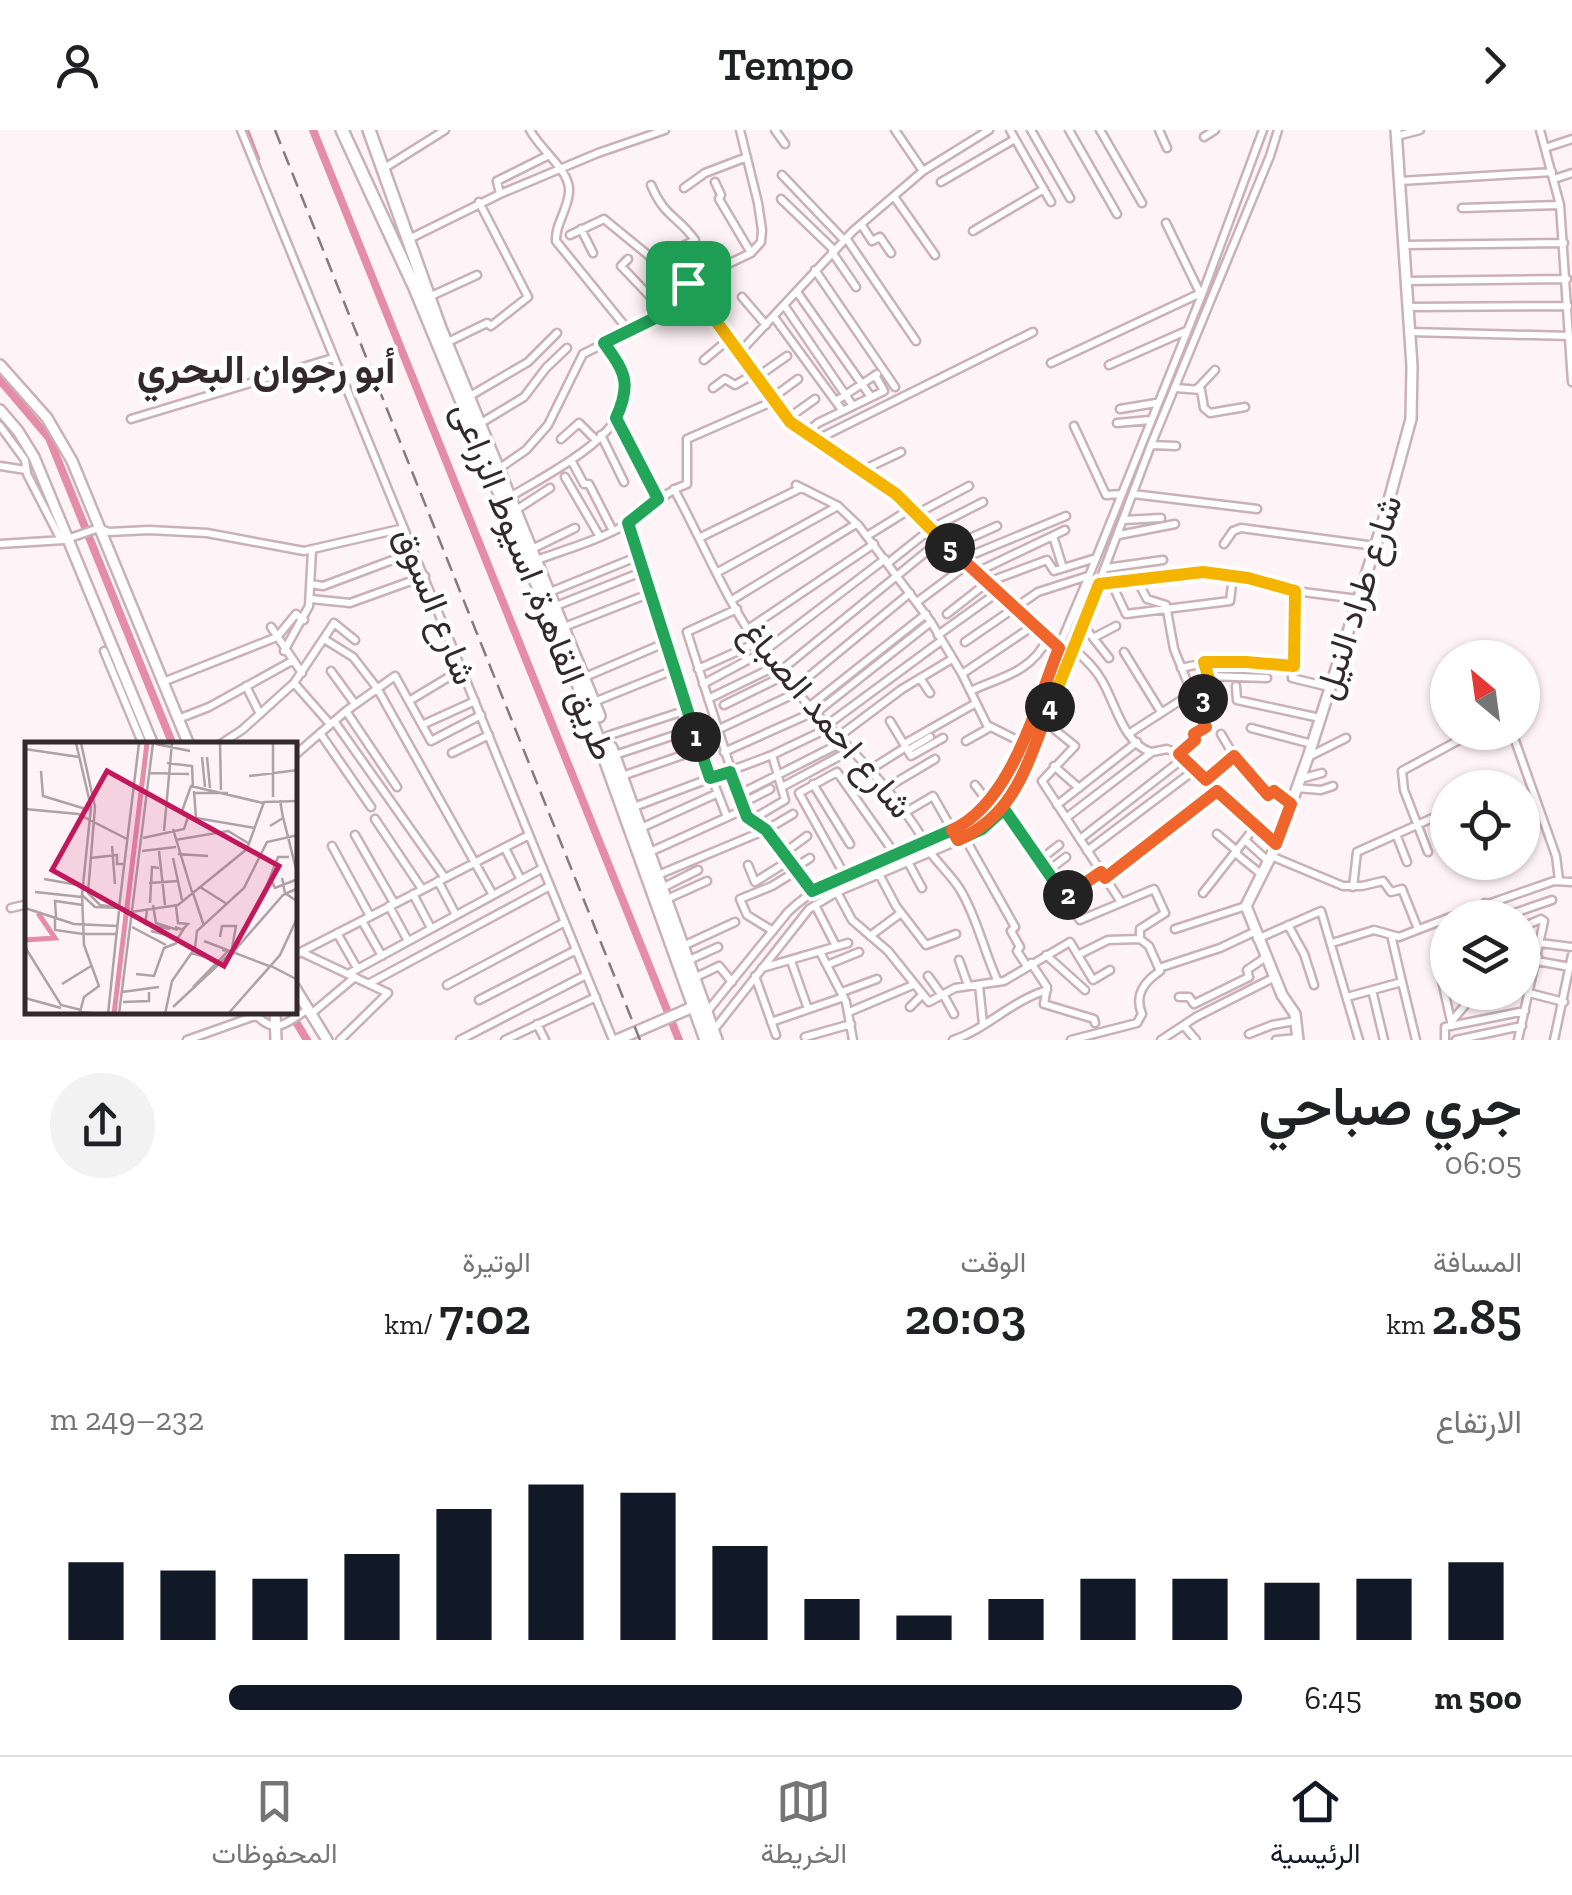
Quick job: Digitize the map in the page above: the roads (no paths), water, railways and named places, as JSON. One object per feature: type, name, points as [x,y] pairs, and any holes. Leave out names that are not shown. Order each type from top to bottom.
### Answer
[{"type":"highway","name":"طريق القاهرة, اسيوط الزراعى","points":[[342,130],[495,470],[640,828],[711,1037]]},
{"type":"highway","name":"طريق القاهرة, اسيوط الزراعى","points":[[369,130],[495,470],[513,503],[607,736],[687,1010],[711,1037]]},
{"type":"street","name":"شارع السوق","points":[[241,130],[615,1040]]},
{"type":"street","points":[[382,170],[445,130]]},
{"type":"street","points":[[530,130],[568,181],[569,193],[556,241],[629,331]]},
{"type":"street","points":[[408,240],[479,202],[665,130]]},
{"type":"street","points":[[495,470],[538,438],[557,409],[581,357],[664,311],[688,283],[751,254],[761,242],[762,230],[740,130]]},
{"type":"street","points":[[775,130],[785,144]]},
{"type":"street","points":[[895,130],[923,171]]},
{"type":"street","points":[[1010,130],[1052,202]]},
{"type":"street","points":[[1032,130],[1070,198]]},
{"type":"street","points":[[1069,130],[1117,214]]},
{"type":"street","points":[[1100,130],[1142,204]]},
{"type":"street","points":[[1159,130],[1167,148]]},
{"type":"street","points":[[1204,137],[1215,130]]},
{"type":"street","points":[[706,1014],[788,912],[812,891],[952,830],[989,803],[1020,742],[1089,576],[1262,130]]},
{"type":"street","points":[[711,1037],[798,920],[815,905],[982,829],[1004,809],[1016,790],[1278,130]]},
{"type":"street","points":[[1396,133],[1420,130]]},
{"type":"street","points":[[1540,130],[1569,256],[1572,382]]},
{"type":"street","points":[[738,354],[861,224],[923,171],[987,131]]},
{"type":"street","name":"شارع طراد النيل","points":[[1246,906],[1276,844],[1308,757],[1376,546],[1411,420],[1409,308],[1396,133]]},
{"type":"street","points":[[940,182],[1015,139]]},
{"type":"street","points":[[1545,148],[1572,139]]},
{"type":"street","points":[[500,194],[497,180],[547,156]]},
{"type":"street","points":[[684,188],[710,171],[747,157]]},
{"type":"street","points":[[704,162],[710,171]]},
{"type":"street","points":[[694,167],[700,176]]},
{"type":"street","points":[[1400,181],[1572,173]]},
{"type":"street","points":[[782,175],[845,239],[916,341]]},
{"type":"street","points":[[715,182],[719,200],[751,254]]},
{"type":"street","points":[[652,185],[665,212],[682,222],[695,240],[654,261]]},
{"type":"street","points":[[972,231],[1044,189]]},
{"type":"street","points":[[895,198],[935,255]]},
{"type":"street","points":[[781,199],[833,251],[856,287]]},
{"type":"street","points":[[446,343],[487,323],[491,326],[528,297],[479,202]]},
{"type":"street","points":[[1462,208],[1560,205]]},
{"type":"street","points":[[570,234],[602,218],[654,261],[678,292]]},
{"type":"street","points":[[1166,223],[1201,293]]},
{"type":"street","points":[[861,224],[872,241],[880,237],[891,254]]},
{"type":"street","points":[[581,229],[593,253]]},
{"type":"street","points":[[1404,245],[1564,242]]},
{"type":"street","points":[[628,259],[621,266],[664,311]]},
{"type":"street","points":[[815,270],[879,373],[894,387]]},
{"type":"street","points":[[429,297],[478,275]]},
{"type":"street","points":[[1407,281],[1567,279]]},
{"type":"street","points":[[688,283],[788,419],[915,510],[1059,648]]},
{"type":"street","points":[[796,292],[871,397]]},
{"type":"street","points":[[1051,363],[1201,293]]},
{"type":"street","points":[[742,297],[766,325]]},
{"type":"street","points":[[784,306],[853,406]]},
{"type":"street","points":[[1409,308],[1568,306]]},
{"type":"street","points":[[774,317],[842,410]]},
{"type":"street","points":[[1109,365],[1186,331]]},
{"type":"street","points":[[818,439],[1032,332]]},
{"type":"street","points":[[1410,332],[1570,332]]},
{"type":"street","points":[[468,397],[528,362],[557,333]]},
{"type":"street","points":[[814,349],[829,338]]},
{"type":"street","points":[[704,360],[728,340]]},
{"type":"street","points":[[513,503],[598,438],[616,418],[626,384],[604,343]]},
{"type":"street","points":[[480,424],[524,397],[567,348]]},
{"type":"street","points":[[712,388],[725,379],[734,385],[756,376],[787,356]]},
{"type":"street","points":[[131,420],[334,358]]},
{"type":"street","points":[[0,364],[56,432],[72,461],[188,742]]},
{"type":"street","points":[[1197,389],[1215,370]]},
{"type":"street","points":[[836,401],[879,373]]},
{"type":"street","points":[[806,433],[842,410],[884,391],[879,373]]},
{"type":"street","points":[[534,554],[600,537],[628,523],[674,488],[688,484],[686,439],[773,399],[798,379]]},
{"type":"street","points":[[1176,388],[1197,389],[1203,394],[1208,412],[1244,408]]},
{"type":"street","points":[[788,419],[815,399]]},
{"type":"street","points":[[1120,409],[1157,403]]},
{"type":"street","points":[[0,410],[34,457],[69,539],[115,666],[152,742]]},
{"type":"street","points":[[616,418],[658,499]]},
{"type":"street","points":[[1117,424],[1150,420]]},
{"type":"street","points":[[561,439],[579,423],[598,438],[624,482]]},
{"type":"street","points":[[0,426],[18,448],[26,470],[69,539]]},
{"type":"street","points":[[1074,426],[1106,494],[1121,494]]},
{"type":"street","points":[[1152,445],[1176,446]]},
{"type":"street","points":[[863,470],[900,452]]},
{"type":"street","points":[[571,460],[585,485],[589,484],[613,531]]},
{"type":"street","points":[[0,466],[26,470]]},
{"type":"street","points":[[565,477],[600,537]]},
{"type":"street","points":[[867,536],[970,486]]},
{"type":"street","points":[[699,538],[799,487],[838,506],[874,544],[928,618],[990,728],[1020,742]]},
{"type":"street","points":[[513,503],[550,488]]},
{"type":"street","name":"شارع احمد الصباغ","points":[[674,488],[756,643],[840,740],[888,787],[925,842]]},
{"type":"street","points":[[1133,494],[1257,508]]},
{"type":"street","points":[[703,684],[763,652],[932,528],[983,502]]},
{"type":"street","points":[[718,572],[838,506]]},
{"type":"street","points":[[917,602],[965,562],[1066,516]]},
{"type":"street","points":[[1124,520],[1161,518]]},
{"type":"street","points":[[628,523],[693,728],[727,817]]},
{"type":"street","points":[[732,600],[856,524]]},
{"type":"street","points":[[1118,535],[1175,524]]},
{"type":"street","points":[[950,547],[997,526]]},
{"type":"street","points":[[0,544],[69,539],[97,529],[149,530],[208,533],[284,550],[312,550],[404,528]]},
{"type":"street","points":[[534,554],[575,528]]},
{"type":"street","points":[[1224,544],[1232,531],[1241,528],[1376,546]]},
{"type":"street","points":[[977,572],[1065,530]]},
{"type":"street","points":[[1053,536],[1063,568]]},
{"type":"street","points":[[724,704],[779,672],[942,539]]},
{"type":"street","points":[[748,629],[874,544]]},
{"type":"street","points":[[284,651],[304,620],[310,599],[312,550]]},
{"type":"street","points":[[311,584],[323,586],[414,552]]},
{"type":"street","points":[[550,592],[639,556]]},
{"type":"street","points":[[947,614],[988,582],[1047,560],[1053,571],[1096,558]]},
{"type":"street","points":[[1105,568],[1163,560]]},
{"type":"street","points":[[556,606],[644,571]]},
{"type":"street","points":[[1099,584],[1183,573],[1232,576],[1295,591],[1358,599]]},
{"type":"street","points":[[310,599],[350,603],[424,576]]},
{"type":"street","points":[[966,642],[1014,607],[1056,584],[1089,576]]},
{"type":"street","points":[[1112,584],[1126,614],[1230,601],[1232,576]]},
{"type":"street","points":[[1080,839],[1182,756],[1195,740],[1194,734],[1206,727],[1180,668],[1166,606],[1146,599],[1137,580]]},
{"type":"street","points":[[1295,591],[1292,678],[1329,688]]},
{"type":"street","points":[[631,813],[772,755],[828,726],[998,592]]},
{"type":"street","points":[[564,627],[651,593]]},
{"type":"street","points":[[717,730],[797,690],[910,593]]},
{"type":"street","points":[[737,610],[687,632],[742,807],[751,820],[766,830],[812,891]]},
{"type":"street","points":[[163,682],[276,637],[296,614],[304,620]]},
{"type":"street","points":[[724,752],[814,710],[928,618]]},
{"type":"street","points":[[223,742],[294,684],[335,622],[355,640]]},
{"type":"street","points":[[1083,625],[1110,658]]},
{"type":"street","points":[[962,674],[1032,626]]},
{"type":"street","points":[[1096,637],[1116,626]]},
{"type":"street","points":[[271,627],[302,673]]},
{"type":"street","points":[[324,638],[353,657],[377,688],[493,895]]},
{"type":"street","points":[[970,691],[1014,674],[1039,652],[1048,638]]},
{"type":"street","points":[[584,678],[667,642]]},
{"type":"street","points":[[698,669],[756,643]]},
{"type":"street","points":[[1074,649],[1100,678],[1136,742],[1152,752]]},
{"type":"street","points":[[1124,652],[1161,712]]},
{"type":"street","points":[[738,795],[840,740],[920,678],[953,659]]},
{"type":"street","points":[[178,719],[209,708],[292,661]]},
{"type":"street","points":[[1180,668],[1204,662],[1294,666]]},
{"type":"street","points":[[1195,702],[1214,696],[1204,662]]},
{"type":"street","points":[[115,666],[141,742]]},
{"type":"street","points":[[409,701],[462,669]]},
{"type":"street","points":[[594,702],[676,669]]},
{"type":"street","points":[[331,671],[355,704]]},
{"type":"street","points":[[708,699],[779,672]]},
{"type":"street","points":[[1208,676],[1267,678]]},
{"type":"street","points":[[298,752],[355,704],[396,677],[432,742],[480,715]]},
{"type":"street","points":[[920,678],[930,693]]},
{"type":"street","points":[[294,684],[332,722],[441,879],[456,915]]},
{"type":"street","points":[[246,686],[260,714]]},
{"type":"street","points":[[1236,686],[1237,700],[1320,718]]},
{"type":"street","points":[[1130,733],[1192,693]]},
{"type":"street","points":[[422,726],[475,700]]},
{"type":"street","points":[[871,770],[976,703]]},
{"type":"street","points":[[607,736],[687,710]]},
{"type":"street","points":[[346,711],[397,787]]},
{"type":"street","points":[[1044,721],[1074,746],[1042,780],[1120,902]]},
{"type":"street","points":[[890,722],[912,756],[943,738]]},
{"type":"street","points":[[613,755],[693,728]]},
{"type":"street","points":[[966,740],[990,728]]},
{"type":"street","points":[[1251,728],[1312,744]]},
{"type":"street","points":[[320,733],[371,807]]},
{"type":"street","points":[[1222,734],[1234,756],[1268,795],[1274,791],[1291,804]]},
{"type":"street","points":[[452,753],[489,735]]},
{"type":"street","points":[[906,747],[930,736]]},
{"type":"street","points":[[1308,757],[1346,738]]},
{"type":"street","points":[[1058,805],[1136,742]]},
{"type":"street","points":[[1066,818],[1152,752],[1167,748],[1182,756],[1276,844]]},
{"type":"street","points":[[782,787],[850,750]]},
{"type":"street","points":[[1428,852],[1404,790],[1403,769],[1439,750]]},
{"type":"street","points":[[1518,750],[1556,856],[1559,880]]},
{"type":"street","points":[[621,777],[682,755]]},
{"type":"street","points":[[751,820],[785,800],[772,755]]},
{"type":"street","points":[[1206,780],[1234,756]]},
{"type":"street","points":[[888,787],[935,759]]},
{"type":"street","points":[[1054,766],[1079,788]]},
{"type":"street","points":[[1087,851],[1196,769]]},
{"type":"street","points":[[844,874],[799,794],[838,772],[895,854]]},
{"type":"street","points":[[1298,784],[1322,773]]},
{"type":"street","points":[[814,784],[850,844]]},
{"type":"street","points":[[1298,784],[1321,790],[1333,786]]},
{"type":"street","points":[[975,786],[989,803]]},
{"type":"street","points":[[648,853],[727,817],[770,790]]},
{"type":"street","points":[[1065,897],[1103,875],[1217,791]]},
{"type":"street","points":[[640,828],[716,794]]},
{"type":"street","points":[[906,812],[932,796],[1015,927],[1011,931],[1020,946],[1016,950],[1047,990],[1044,1004],[1094,1019],[1095,1023]]},
{"type":"street","points":[[776,806],[784,820]]},
{"type":"street","points":[[1004,809],[1080,920],[1152,888],[1166,913],[1140,929],[1140,939]]},
{"type":"street","points":[[661,888],[794,814]]},
{"type":"street","points":[[375,818],[422,889]]},
{"type":"street","points":[[1353,887],[1356,852],[1430,819]]},
{"type":"street","points":[[1203,893],[1255,827]]},
{"type":"street","points":[[1217,834],[1261,874]]},
{"type":"street","points":[[1396,834],[1407,862]]},
{"type":"street","points":[[355,835],[408,941]]},
{"type":"street","points":[[298,954],[529,835]]},
{"type":"street","points":[[748,865],[755,882],[807,836]]},
{"type":"street","points":[[1245,840],[1270,858],[1353,887],[1383,881],[1390,892],[1402,888],[1418,929]]},
{"type":"street","points":[[1041,859],[1059,845]]},
{"type":"street","points":[[332,846],[382,956]]},
{"type":"street","points":[[505,848],[521,880]]},
{"type":"street","points":[[930,852],[962,892],[998,983]]},
{"type":"street","points":[[1049,870],[1066,856]]},
{"type":"street","points":[[773,931],[746,914],[740,899],[772,886],[810,858]]},
{"type":"street","points":[[908,862],[922,888]]},
{"type":"street","points":[[187,1040],[256,1016],[268,1027],[276,1028],[306,1013],[353,973],[542,868]]},
{"type":"street","points":[[661,888],[698,870]]},
{"type":"street","points":[[879,874],[901,914],[926,945],[956,934]]},
{"type":"street","points":[[661,888],[707,880]]},
{"type":"street","points":[[1495,900],[1559,880],[1572,882]]},
{"type":"street","points":[[370,983],[550,886]]},
{"type":"street","points":[[837,892],[852,920],[891,954],[930,1002],[968,985],[998,983],[1070,942],[1092,980],[1110,970]]},
{"type":"street","points":[[413,894],[431,928]]},
{"type":"street","points":[[1540,904],[1552,900]]},
{"type":"street","points":[[11,908],[25,905]]},
{"type":"street","points":[[815,905],[836,946]]},
{"type":"street","points":[[1174,929],[1246,906],[1298,1021],[1298,1039],[1276,1040]]},
{"type":"street","points":[[788,912],[798,920]]},
{"type":"street","points":[[1159,968],[1322,912],[1359,1040]]},
{"type":"street","points":[[870,936],[901,914]]},
{"type":"street","points":[[1540,920],[1543,919],[1540,943],[1572,946]]},
{"type":"street","points":[[447,985],[564,922]]},
{"type":"street","points":[[682,946],[736,922]]},
{"type":"street","points":[[1288,925],[1304,954],[1314,985]]},
{"type":"street","points":[[1332,943],[1374,930],[1399,937],[1430,925]]},
{"type":"street","points":[[337,933],[353,973]]},
{"type":"street","points":[[1391,935],[1416,1040]]},
{"type":"street","points":[[1071,1040],[1137,1023],[1142,1014],[1139,996],[1148,980],[1160,973],[1148,946],[1140,939],[1108,940],[1078,954]]},
{"type":"street","points":[[758,972],[848,943]]},
{"type":"street","points":[[687,961],[718,947]]},
{"type":"street","points":[[478,1000],[576,950]]},
{"type":"street","points":[[820,952],[843,995],[853,1040]]},
{"type":"street","points":[[827,964],[859,952]]},
{"type":"street","points":[[298,954],[353,973],[388,995],[340,1040]]},
{"type":"street","points":[[1046,955],[1084,990]]},
{"type":"street","points":[[1179,998],[1189,997],[1194,1004],[1222,992],[1249,977],[1246,971],[1266,957]]},
{"type":"street","points":[[1540,959],[1572,960],[1554,1040]]},
{"type":"street","points":[[959,960],[968,985]]},
{"type":"street","points":[[791,962],[808,1009]]},
{"type":"street","points":[[693,979],[719,966],[732,982]]},
{"type":"street","points":[[758,972],[776,1035]]},
{"type":"street","points":[[460,1040],[586,974]]},
{"type":"street","points":[[928,976],[954,1014]]},
{"type":"street","points":[[1161,1040],[1275,977]]},
{"type":"street","points":[[771,1022],[877,979]]},
{"type":"street","points":[[1346,997],[1402,982]]},
{"type":"street","points":[[849,1012],[913,985]]},
{"type":"street","points":[[979,985],[983,1024]]},
{"type":"street","points":[[955,1040],[998,1013],[1047,990]]},
{"type":"street","points":[[1372,990],[1384,1040]]},
{"type":"street","points":[[298,995],[326,1040]]},
{"type":"street","points":[[910,1008],[922,995]]},
{"type":"street","points":[[1540,996],[1564,1002]]},
{"type":"street","points":[[505,1040],[596,998]]},
{"type":"street","points":[[615,1040],[629,1038],[687,1010]]},
{"type":"street","points":[[1449,1010],[1452,1024]]},
{"type":"street","points":[[1445,1040],[1444,1029],[1463,1010]]},
{"type":"street","points":[[1452,1024],[1525,1010],[1518,1040]]},
{"type":"street","points":[[274,1015],[276,1040]]},
{"type":"street","points":[[1249,1034],[1298,1021]]},
{"type":"street","points":[[538,1024],[544,1040]]},
{"type":"street","points":[[805,1037],[851,1024]]},
{"type":"street","points":[[1184,1025],[1196,1040]]},
{"type":"street","points":[[1456,1040],[1522,1026]]},
{"type":"waterway","points":[[248,130],[259,159]]},
{"type":"waterway","points":[[313,130],[679,1040]]},
{"type":"waterway","points":[[0,380],[49,438],[172,742]]},
{"type":"waterway","points":[[292,1015],[307,1040]]},
{"type":"railway","points":[[275,130],[640,1040]]},
{"type":"district","name":"أبو رجوان البحري","points":[[266,369]]}]
